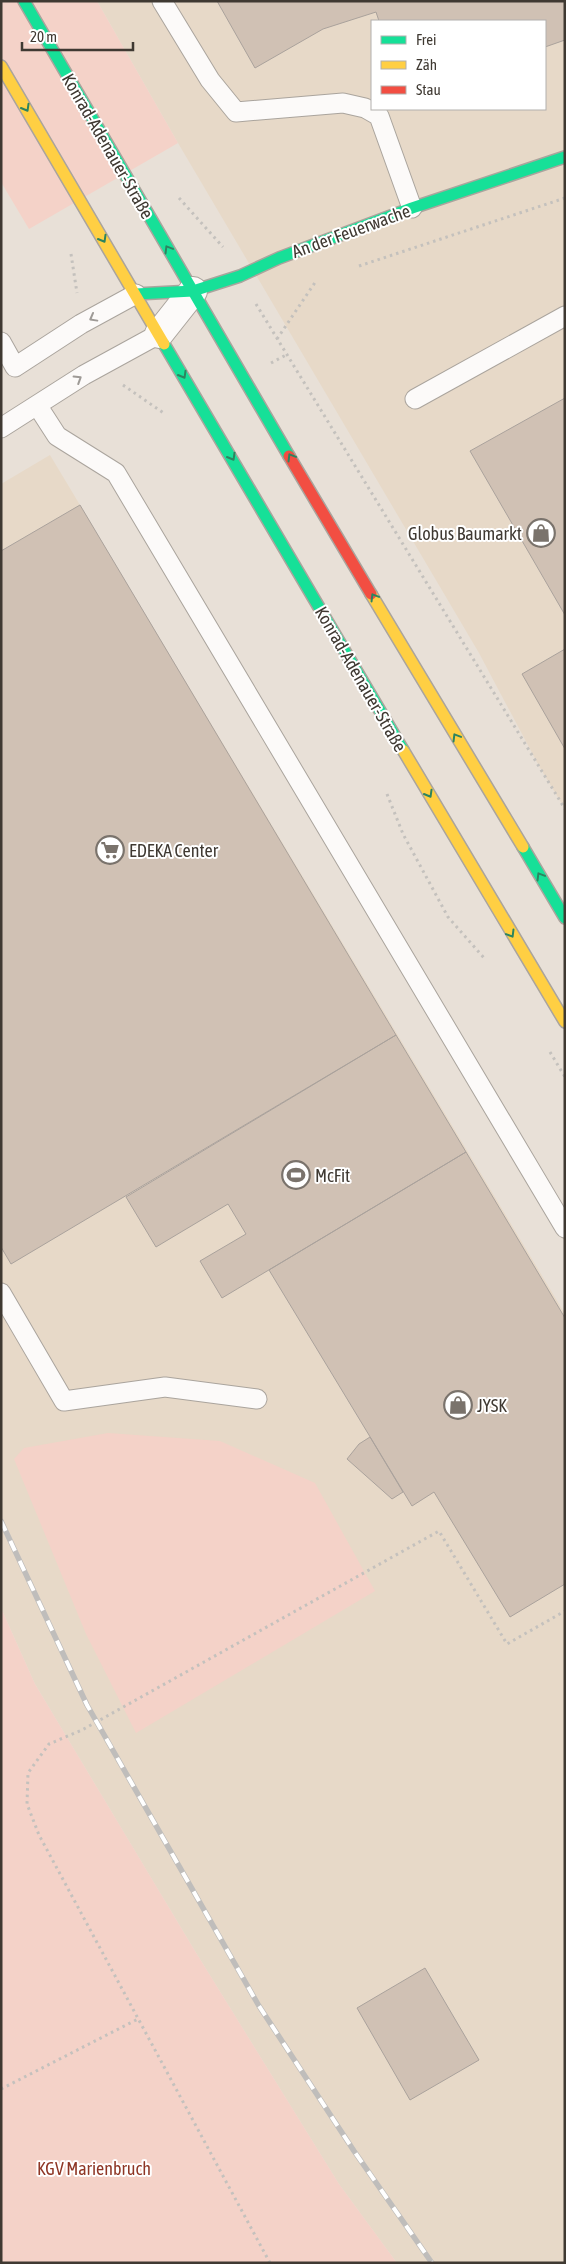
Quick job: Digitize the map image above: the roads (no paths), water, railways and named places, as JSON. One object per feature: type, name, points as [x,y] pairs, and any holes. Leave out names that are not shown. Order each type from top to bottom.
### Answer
[{"type":"street","name":"Konrad-Adenauer-Straße","points":[[24,1],[243,379],[565,918]]},
{"type":"street","name":"Konrad-Adenauer-Straße","points":[[1,66],[491,901],[565,1022]]},
{"type":"street","name":"An der Feuerwache","points":[[136,294],[193,291],[240,276],[279,258],[412,208],[565,157]]},
{"type":"street","points":[[159,334],[193,291]]},
{"type":"lane","points":[[162,1],[210,80],[236,112],[343,103],[365,108],[380,116],[412,208]]},
{"type":"lane","points":[[1,342],[15,367],[82,324],[136,294]]},
{"type":"lane","points":[[416,399],[565,316]]},
{"type":"lane","points":[[1,428],[84,375],[159,334]]},
{"type":"lane","points":[[37,405],[57,436],[116,472],[565,1228]]},
{"type":"lane","points":[[1,1293],[64,1401],[165,1386],[257,1398]]},
{"type":"railway","points":[[1,1521],[87,1705],[259,2006],[354,2151],[432,2263]]},
{"type":"place","name":"Globus Baumarkt","points":[[541,533]]},
{"type":"place","name":"EDEKA Center","points":[[110,850]]},
{"type":"place","name":"McFit","points":[[296,1175]]},
{"type":"place","name":"JYSK","points":[[458,1405]]},
{"type":"park label","name":"KGV Marienbruch","points":[[94,2168]]}]
